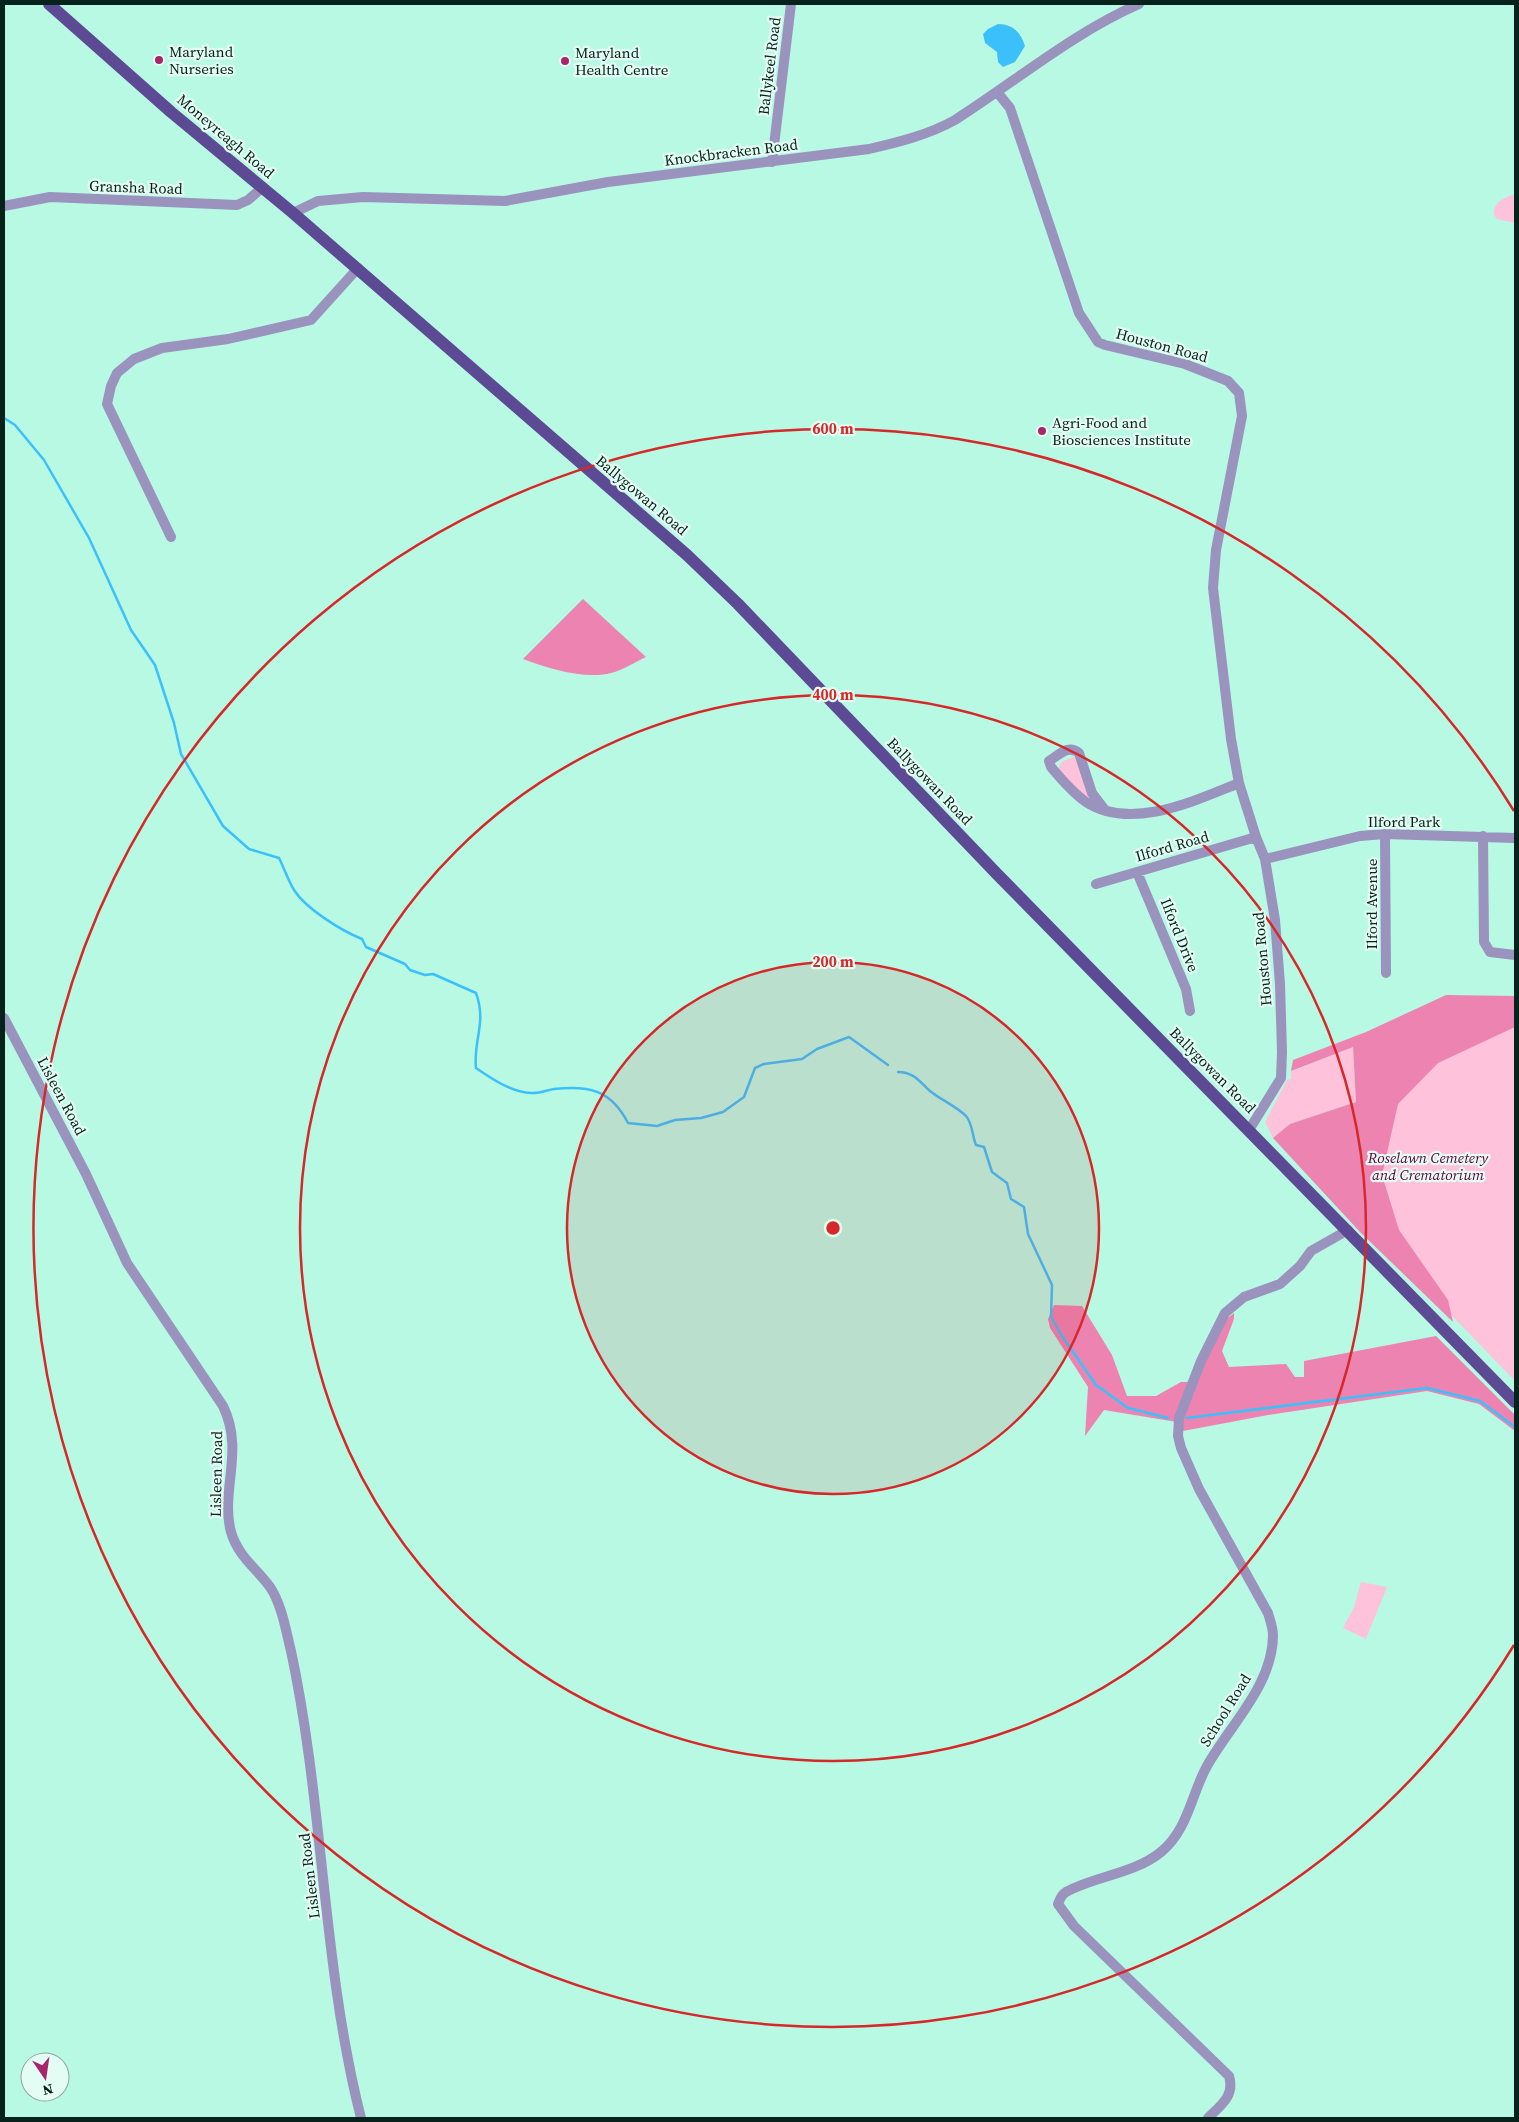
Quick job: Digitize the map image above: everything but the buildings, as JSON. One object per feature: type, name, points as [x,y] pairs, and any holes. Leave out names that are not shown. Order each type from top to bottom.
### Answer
[{"type":"main road","name":"Moneyreagh Road","points":[[49,4],[171,112],[293,213]]},
{"type":"main road","name":"Ballygowan Road","points":[[293,213],[688,555],[738,604],[974,851],[1515,1402]]},
{"type":"street","name":"Ballykeel Road","points":[[772,162],[791,4]]},
{"type":"street","name":"Knockbracken Road","points":[[293,213],[318,201],[363,197],[505,202],[608,182],[869,149],[898,142],[937,130],[1103,21],[1139,4]]},
{"type":"street","name":"Houston Road","points":[[997,92],[1010,108],[1079,313],[1094,336],[1105,345],[1185,364],[1228,381],[1239,393],[1242,403],[1242,416],[1216,550],[1213,588],[1231,739],[1239,783],[1256,837],[1266,859],[1275,920],[1280,984],[1282,1067],[1281,1078],[1272,1096],[1249,1130]]},
{"type":"street","name":"Gransha Road","points":[[4,206],[50,197],[237,205],[248,200],[263,187]]},
{"type":"street","points":[[172,537],[107,404],[111,386],[117,373],[134,359],[162,348],[228,339],[311,320],[358,268]]},
{"type":"street","points":[[1106,810],[1092,793],[1078,753],[1074,749],[1068,748],[1049,760],[1051,767],[1086,802],[1120,816],[1151,812],[1194,801],[1239,783]]},
{"type":"street","name":"Ilford Park","points":[[1266,859],[1360,836],[1386,834],[1515,838]]},
{"type":"street","name":"Ilford Avenue","points":[[1386,834],[1386,973]]},
{"type":"street","points":[[1483,836],[1484,942],[1490,952],[1515,955]]},
{"type":"street","name":"Ilford Road","points":[[1096,884],[1256,837]]},
{"type":"street","name":"Ilford Drive","points":[[1137,872],[1186,989],[1190,1011]]},
{"type":"street","name":"Lisleen Road","points":[[4,1018],[86,1174],[127,1263],[223,1406],[230,1420],[233,1446],[230,1529],[240,1553],[270,1587],[277,1601],[291,1653],[314,1791],[340,2007],[353,2089],[361,2118]]},
{"type":"street","name":"School Road","points":[[1208,2118],[1228,2098],[1232,2085],[1229,2076],[1074,1926],[1058,1904],[1065,1893],[1142,1862],[1159,1853],[1173,1840],[1182,1826],[1208,1766],[1235,1726],[1263,1678],[1274,1634],[1268,1613],[1199,1489],[1181,1448],[1178,1436],[1179,1418],[1200,1361],[1225,1313],[1244,1297],[1280,1284],[1300,1266],[1311,1251],[1348,1230]]},
{"type":"green space","points":[[1513,195],[1515,197],[1515,223],[1497,219],[1494,211],[1497,204],[1502,199]]},
{"type":"green space","points":[[1073,757],[1077,758],[1091,801],[1065,779],[1058,770],[1061,762]]},
{"type":"green space","name":"Roselawn Cemetery and Crematorium","points":[[1515,1019],[1515,1381],[1277,1135],[1273,1138],[1265,1122],[1287,1080],[1291,1079],[1291,1071],[1353,1047],[1356,1102],[1290,1124],[1279,1134],[1355,1105]]},
{"type":"green space","points":[[1361,1582],[1387,1587],[1366,1639],[1343,1628],[1354,1607]]},
{"type":"shaded area","points":[[583,599],[646,657],[615,672],[601,675],[566,672],[523,659]]},
{"type":"shaded area","points":[[1446,995],[1515,996],[1515,1027],[1438,1063],[1398,1104],[1382,1175],[1399,1230],[1448,1300],[1453,1322],[1360,1232],[1273,1138],[1290,1124],[1356,1102],[1353,1047],[1291,1071],[1293,1060],[1366,1032]]},
{"type":"shaded area","points":[[1054,1305],[1082,1306],[1112,1355],[1127,1396],[1156,1396],[1181,1382],[1196,1382],[1224,1321],[1234,1313],[1234,1319],[1222,1351],[1229,1367],[1286,1364],[1295,1377],[1304,1377],[1304,1361],[1436,1336],[1515,1415],[1515,1431],[1479,1404],[1427,1391],[1268,1415],[1183,1431],[1183,1423],[1104,1410],[1085,1436],[1088,1387],[1050,1328],[1048,1319]]},
{"type":"water","points":[[998,24],[1012,27],[1021,37],[1025,46],[1015,62],[1003,67],[998,62],[997,52],[985,43],[983,34]]},
{"type":"waterway","points":[[4,418],[15,425],[44,460],[89,538],[131,630],[155,665],[174,723],[181,754],[223,826],[249,849],[279,858],[294,890],[307,905],[325,919],[362,939],[366,947],[405,964],[410,970],[425,975],[433,974],[476,993],[480,1013],[476,1068],[502,1084],[524,1092],[537,1093],[567,1088],[588,1089],[598,1092],[614,1103],[628,1123],[657,1126],[675,1120],[701,1118],[723,1112],[744,1097],[755,1068],[764,1064],[802,1059],[817,1049],[849,1037],[888,1065]]},
{"type":"waterway","points":[[898,1072],[904,1072],[913,1076],[930,1091],[966,1116],[976,1145],[984,1147],[992,1172],[1007,1183],[1011,1199],[1024,1207],[1028,1234],[1052,1285],[1051,1317],[1096,1385],[1128,1408],[1168,1418]]},
{"type":"waterway","points":[[1187,1418],[1427,1388],[1480,1401],[1515,1427]]},
{"type":"place","name":"Maryland Nurseries","points":[[159,60]]},
{"type":"place","name":"Maryland Health Centre","points":[[565,61]]},
{"type":"place","name":"Agri-Food and Biosciences Institute","points":[[1042,431]]}]
